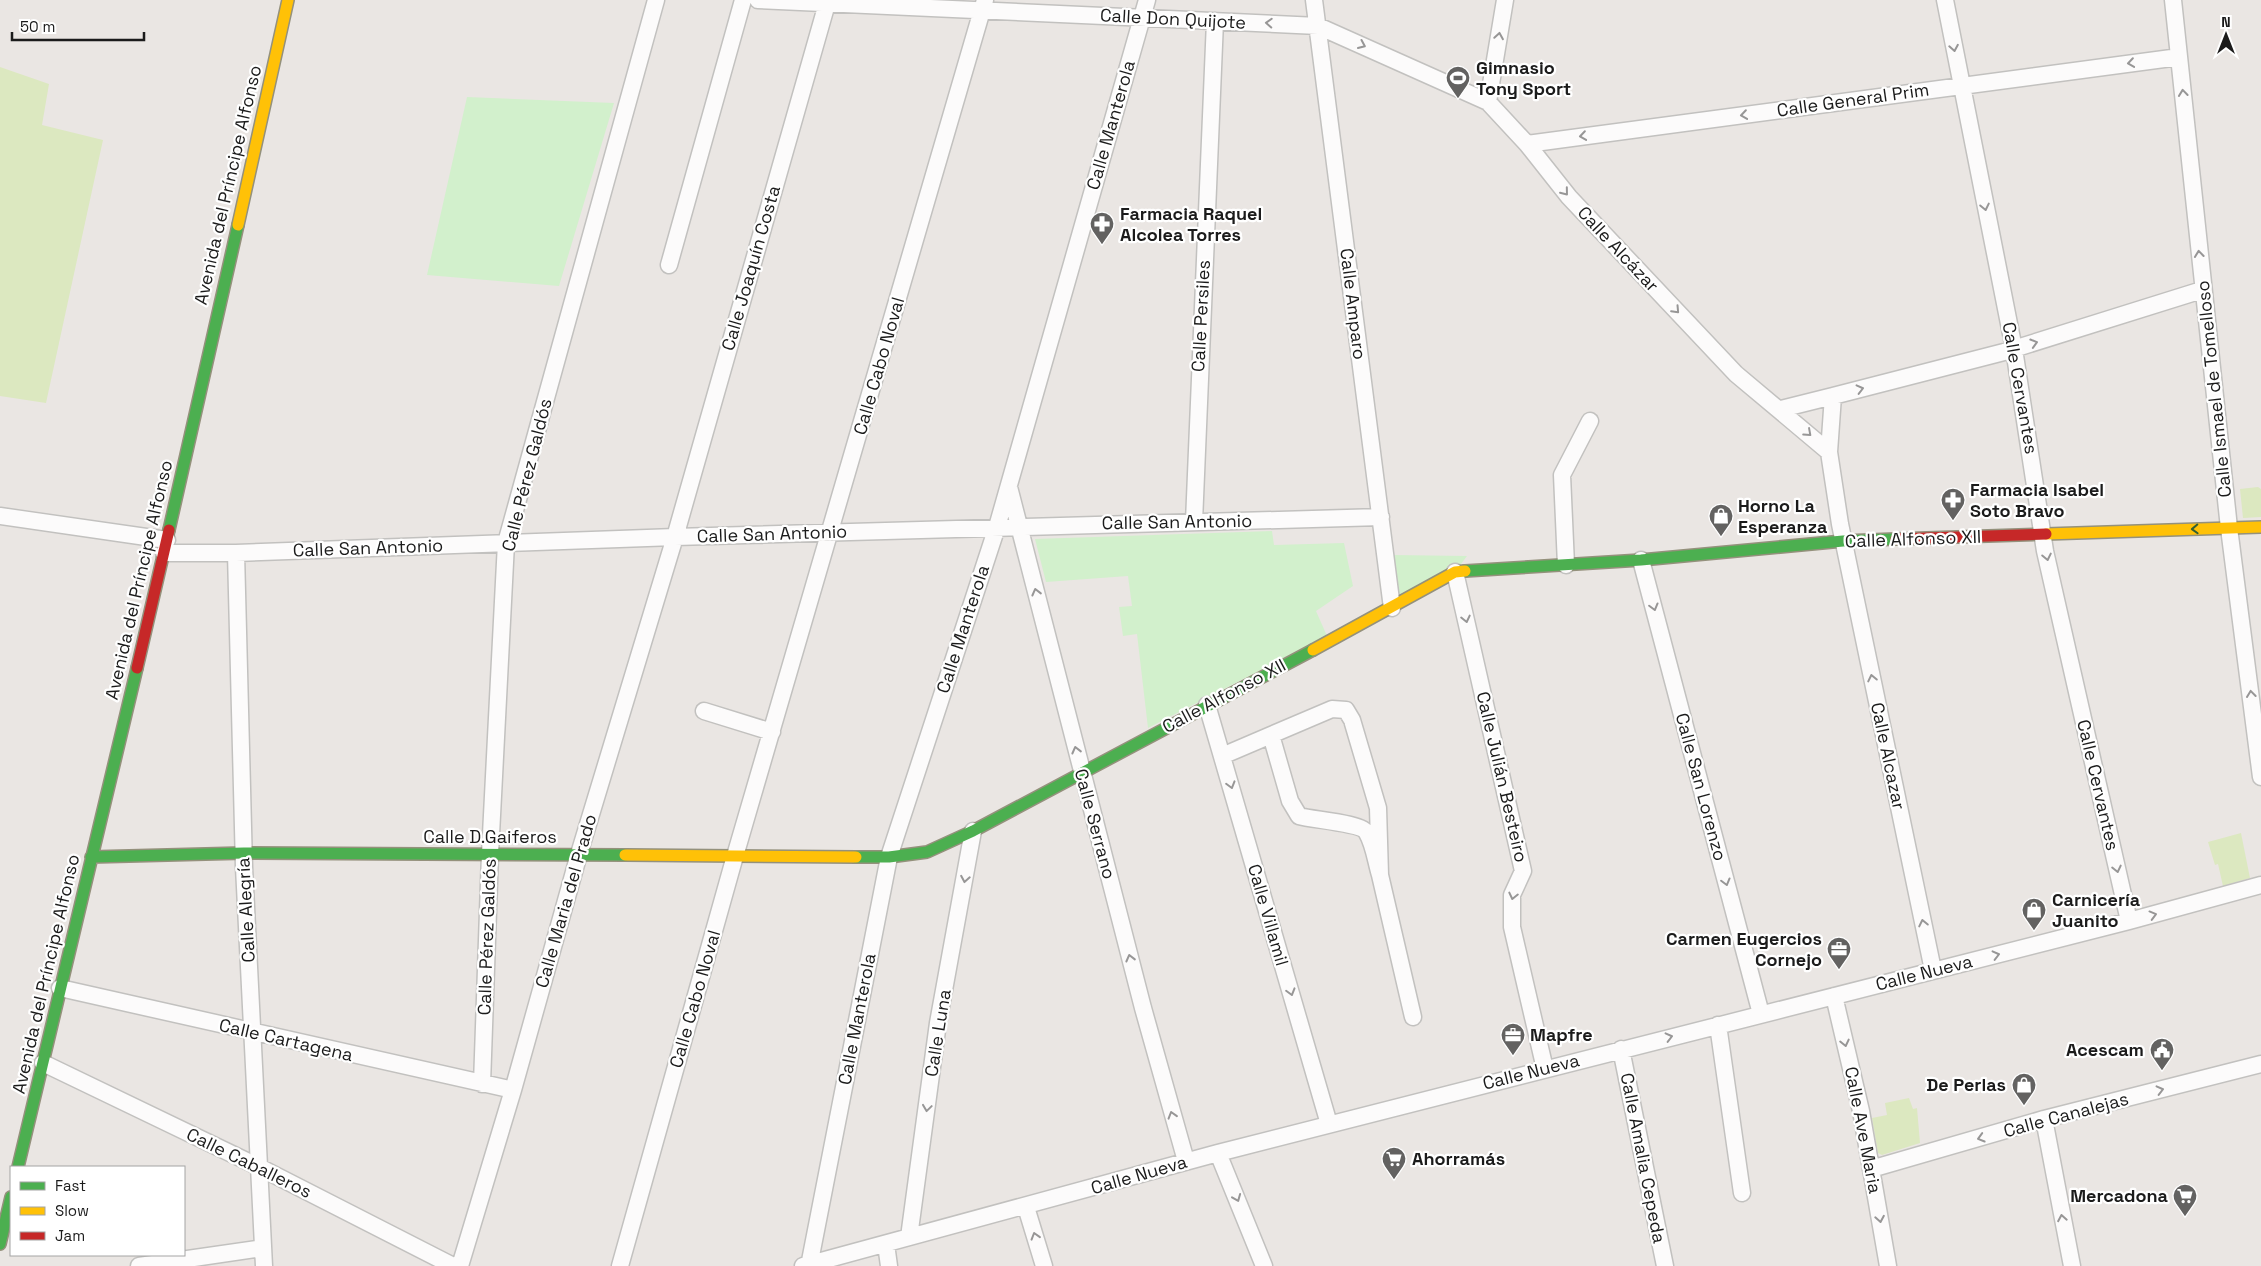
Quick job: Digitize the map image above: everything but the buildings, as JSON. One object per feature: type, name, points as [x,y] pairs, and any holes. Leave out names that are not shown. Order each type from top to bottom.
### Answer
[{"type":"street","name":"Avenida del Príncipe Alfonso","points":[[18,1166],[166,547],[288,0]]},
{"type":"street","name":"Calle Pérez Galdós","points":[[482,1084],[490,854],[506,543],[656,0]]},
{"type":"street","points":[[669,265],[743,0]]},
{"type":"street","name":"Calle Don Quijote","points":[[758,0],[983,6],[1142,17],[1318,26]]},
{"type":"street","name":"Calle Manterola","points":[[807,1265],[889,857],[997,527],[1147,0]]},
{"type":"street","name":"Calle Amparo","points":[[1314,0],[1392,608]]},
{"type":"street","points":[[1488,102],[1505,0]]},
{"type":"street","name":"Calle Cervantes","points":[[1945,0],[1960,86],[2014,349],[2044,535],[2129,921]]},
{"type":"street","name":"Calle Ismael de Tomelloso","points":[[2173,0],[2202,290],[2229,528],[2261,777]]},
{"type":"street","name":"Calle Joaquín Costa","points":[[675,537],[827,1]]},
{"type":"street","name":"Calle Cabo Noval","points":[[620,1266],[735,856],[983,6]]},
{"type":"street","name":"Calle Persiles","points":[[1194,522],[1215,21]]},
{"type":"street","name":"Calle Alcázar","points":[[1318,26],[1488,102],[1527,144],[1569,197],[1736,374],[1781,409],[1829,452]]},
{"type":"street","name":"Calle General Prim","points":[[1527,144],[2179,57]]},
{"type":"street","points":[[1781,409],[2014,349],[2202,290]]},
{"type":"street","points":[[1833,396],[1829,452],[1843,541]]},
{"type":"street","points":[[1566,565],[1562,475],[1590,421]]},
{"type":"street","name":"Calle Serrano","points":[[1009,485],[1169,1105],[1186,1161]]},
{"type":"street","name":"Calle San Antonio","points":[[0,516],[166,547],[236,553],[1019,526],[1381,517]]},
{"type":"street","name":"Calle Alfonso XII","points":[[889,857],[927,852],[973,831],[1082,771],[1392,608],[1455,572],[1641,560],[1843,541],[2261,526]]},
{"type":"street","name":"Calle Maria del Prado","points":[[460,1266],[513,1090],[579,854],[675,537]]},
{"type":"street","name":"Calle Alcazar","points":[[1843,541],[1933,970]]},
{"type":"street","name":"Calle Alegría","points":[[236,553],[244,853],[264,1266]]},
{"type":"street","name":"Calle San Lorenzo","points":[[1641,560],[1761,1014]]},
{"type":"street","name":"Calle Julián Besteiro","points":[[1455,572],[1523,871],[1512,895],[1512,927],[1545,1069]]},
{"type":"street","name":"Calle Villamil","points":[[1207,705],[1329,1124]]},
{"type":"street","points":[[1222,756],[1332,709],[1346,710],[1352,720],[1378,808],[1380,875]]},
{"type":"street","points":[[704,711],[772,732]]},
{"type":"street","points":[[1271,735],[1290,801],[1299,816],[1314,820],[1361,826],[1367,832],[1380,875],[1413,1017]]},
{"type":"street","name":"Calle Luna","points":[[909,1237],[938,1023],[973,831]]},
{"type":"street","name":"Calle D.Gaiferos","points":[[91,857],[244,853],[889,857]]},
{"type":"street","name":"Calle Nueva","points":[[807,1265],[1026,1207],[1186,1161],[2129,921],[2261,885]]},
{"type":"street","name":"Calle Cartagena","points":[[60,988],[513,1090]]},
{"type":"street","name":"Calle Ave Maria","points":[[1834,996],[1862,1111],[1888,1266]]},
{"type":"street","points":[[1718,1025],[1742,1193]]},
{"type":"street","name":"Calle Amalia Cepeda","points":[[1621,1049],[1665,1266]]},
{"type":"street","name":"Calle Caballeros","points":[[43,1063],[259,1167],[453,1266]]},
{"type":"street","name":"Calle Canalejas","points":[[1871,1169],[2044,1119],[2261,1064]]},
{"type":"street","points":[[2044,1119],[2072,1266]]},
{"type":"street","points":[[1218,1153],[1264,1266]]},
{"type":"street","points":[[0,1244],[10,1201]]},
{"type":"street","points":[[1026,1207],[1044,1266]]},
{"type":"street","points":[[886,1244],[889,1266]]},
{"type":"street","points":[[139,1266],[263,1248]]},
{"type":"green space","points":[[0,67],[49,84],[42,125],[103,140],[46,403],[0,396]]},
{"type":"green space","points":[[467,97],[614,103],[559,286],[427,275]]},
{"type":"green space","points":[[2258,487],[2261,489],[2261,517],[2243,518],[2240,489]]},
{"type":"green space","points":[[1272,531],[1274,545],[1344,543],[1353,586],[1316,611],[1327,636],[1148,728],[1137,634],[1123,636],[1119,607],[1132,606],[1128,576],[1046,582],[1035,539]]},
{"type":"green space","points":[[1393,555],[1467,556],[1455,572],[1392,608],[1390,592]]},
{"type":"green space","points":[[2241,833],[2250,878],[2223,886],[2218,864],[2215,865],[2208,842]]},
{"type":"green space","points":[[1909,1098],[1913,1109],[1917,1108],[1920,1143],[1882,1155],[1878,1153],[1872,1118],[1887,1115],[1885,1103]]},
{"type":"traffic: fast","points":[[169,530],[238,225]]},
{"type":"traffic: fast","points":[[1465,571],[1641,560],[1843,541],[1896,539]]},
{"type":"traffic: fast","points":[[856,857],[889,857],[927,852],[973,831],[1313,650]]},
{"type":"traffic: fast","points":[[18,1166],[137,668]]},
{"type":"traffic: fast","points":[[91,857],[244,853],[625,855]]},
{"type":"traffic: fast","points":[[0,1244],[10,1201]]},
{"type":"traffic: slow","points":[[238,225],[288,0]]},
{"type":"traffic: slow","points":[[2046,534],[2261,527]]},
{"type":"traffic: slow","points":[[1313,650],[1455,572],[1465,571]]},
{"type":"traffic: slow","points":[[625,855],[856,857]]},
{"type":"traffic: jam","points":[[137,668],[169,530]]},
{"type":"traffic: jam","points":[[1896,539],[2046,534]]},
{"type":"place","name":"Gimnasio Tony Sport","points":[[1458,99]]},
{"type":"place","name":"Farmacia Raquel Alcolea Torres","points":[[1102,245]]},
{"type":"place","name":"Farmacia Isabel Soto Bravo","points":[[1953,521]]},
{"type":"place","name":"Horno La Esperanza","points":[[1721,537]]},
{"type":"place","name":"Carnicería Juanito","points":[[2034,931]]},
{"type":"place","name":"Carmen Eugercios Cornejo","points":[[1839,970]]},
{"type":"place","name":"Mapfre","points":[[1513,1056]]},
{"type":"place","name":"Acescam","points":[[2162,1071]]},
{"type":"place","name":"De Perlas","points":[[2024,1106]]},
{"type":"place","name":"Ahorramás","points":[[1394,1180]]},
{"type":"place","name":"Mercadona","points":[[2185,1217]]}]
